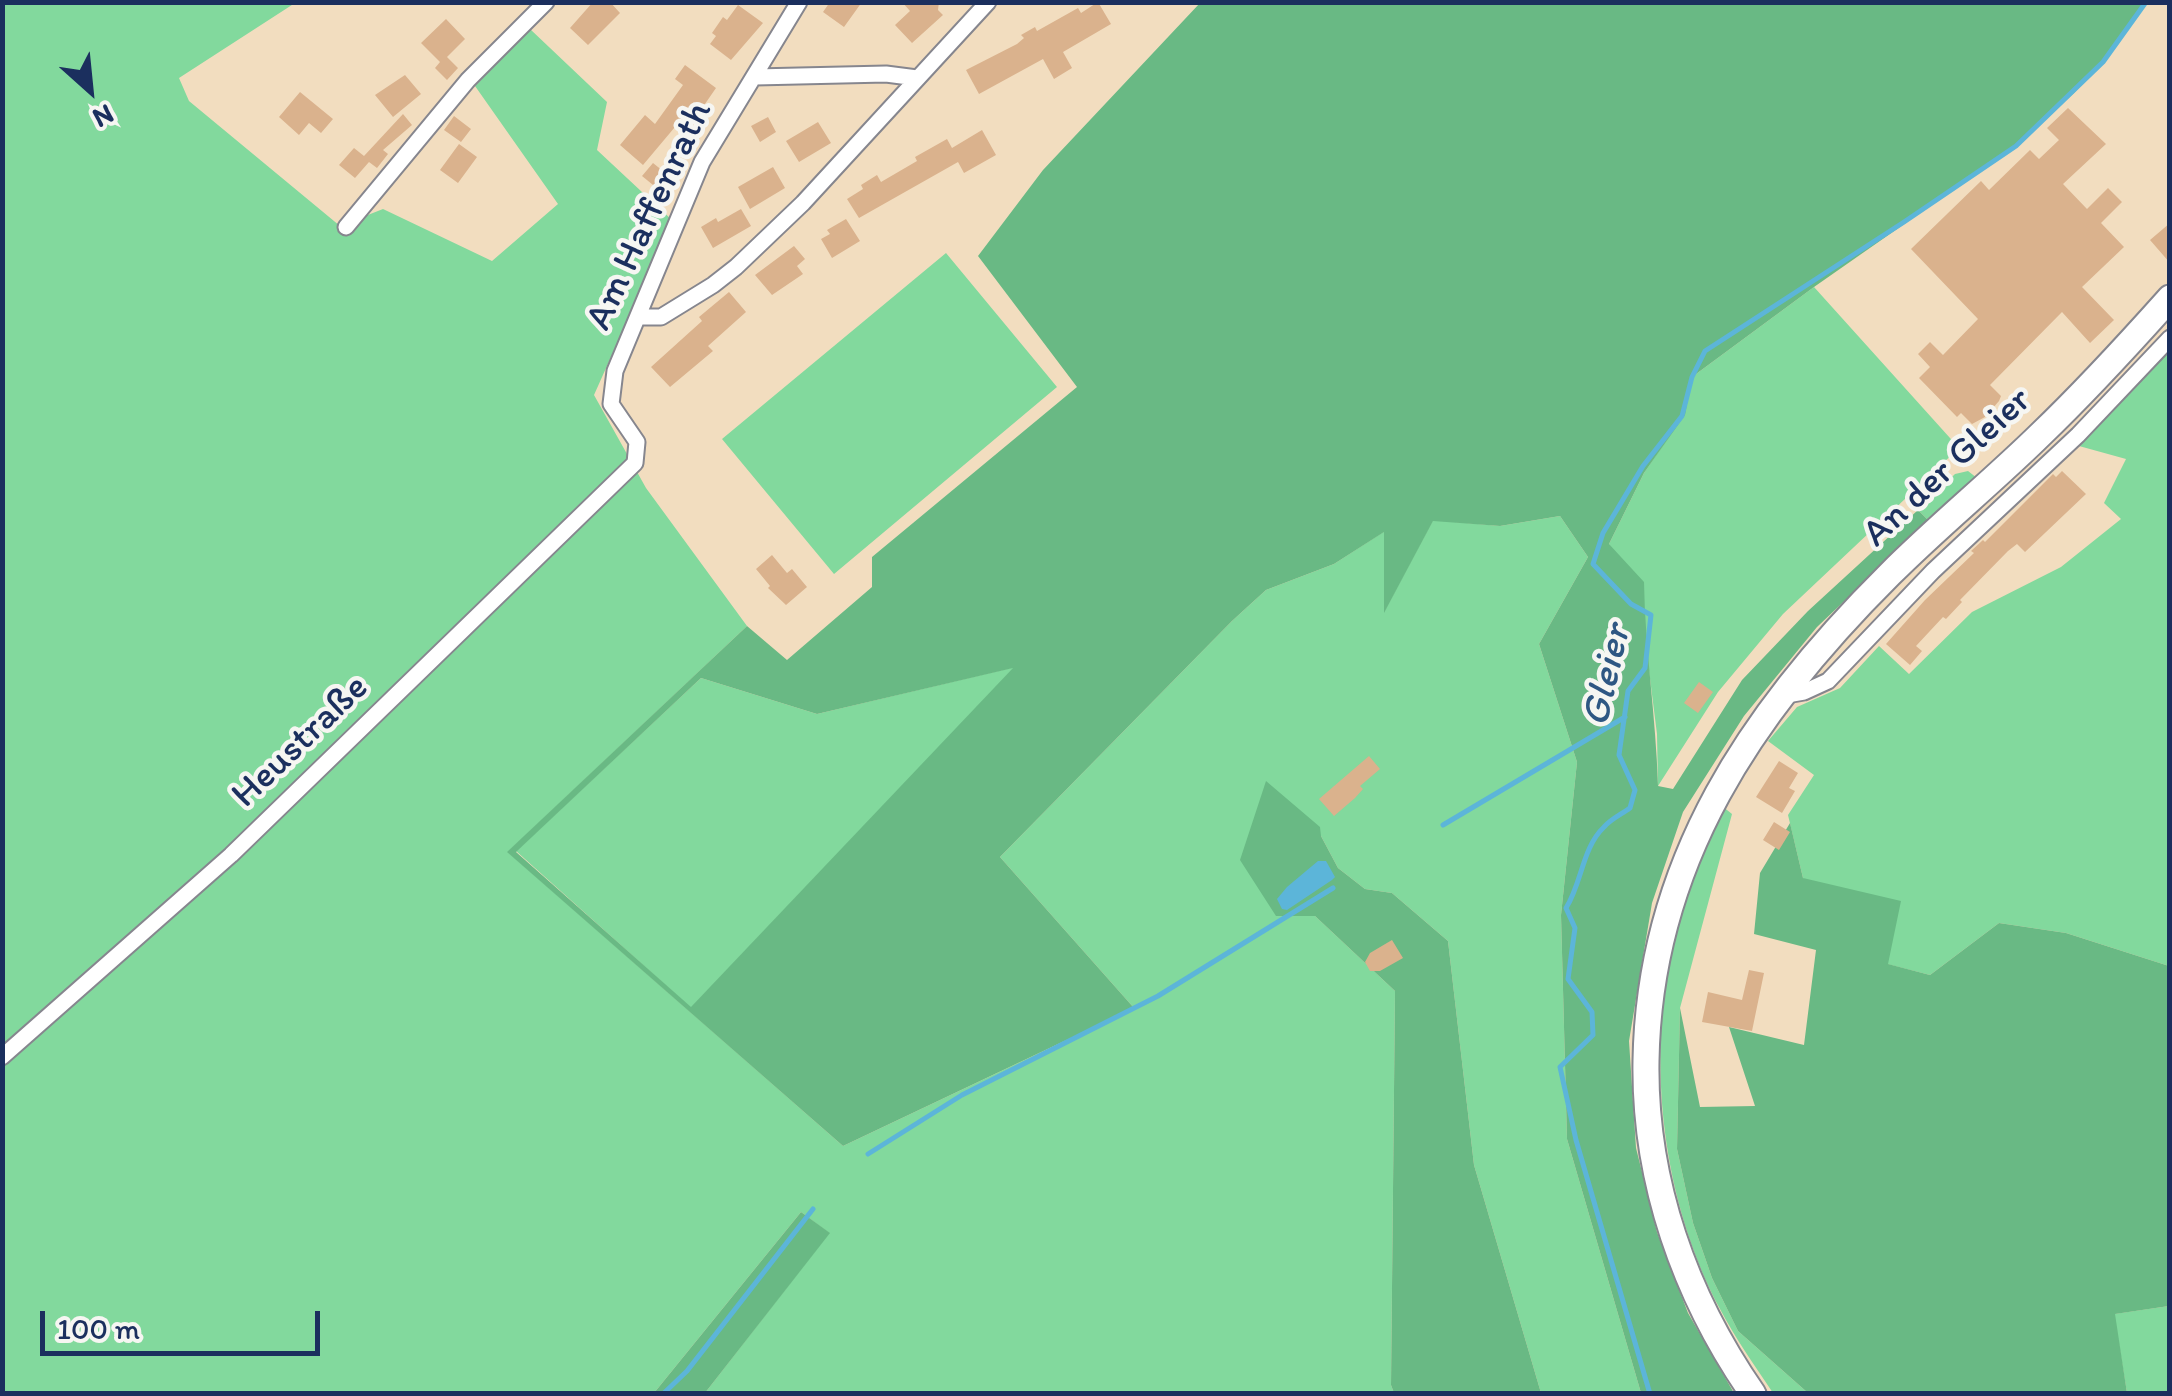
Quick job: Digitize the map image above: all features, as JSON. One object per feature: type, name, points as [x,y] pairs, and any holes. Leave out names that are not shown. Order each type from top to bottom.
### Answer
[{"type":"main road","name":"An der Gleier","points":[[1754,1394],[1704,1309],[1664,1211],[1648,1121],[1649,1003],[1664,924],[1695,834],[1738,755],[1827,640],[1890,574],[2040,436],[2170,298]]},
{"type":"street","points":[[346,227],[477,70],[546,2]]},
{"type":"street","name":"Am Haffenrath","points":[[635,464],[636,442],[627,424],[613,410],[610,396],[615,371],[702,162],[799,2]]},
{"type":"street","points":[[638,317],[661,317],[723,278],[803,203],[988,2]]},
{"type":"street","points":[[755,77],[886,74],[917,78]]},
{"type":"street","name":"An der Gleier","points":[[1781,696],[1804,692],[1828,681],[1933,571],[2078,435],[2170,338]]},
{"type":"street","name":"Heustraße","points":[[2,1057],[231,855],[635,464]]},
{"type":"green space","points":[[2,3],[295,3],[179,78],[189,101],[340,226],[383,209],[492,261],[558,204],[475,86],[530,29],[607,102],[597,150],[672,220],[594,395],[646,488],[747,626],[508,852],[843,1146],[1134,1008],[1000,857],[1266,590],[1334,564],[1385,531],[1385,610],[1433,520],[1500,526],[1560,516],[1588,557],[1539,644],[1577,762],[1561,915],[1567,1139],[1641,1393],[1541,1393],[1474,1165],[1448,941],[1392,893],[1365,889],[1338,868],[1321,836],[1314,915],[1395,991],[1391,1385],[1394,1393],[705,1393],[829,1233],[801,1212],[654,1393],[3,1393]]},
{"type":"green space","points":[[1200,3],[2146,3],[2103,62],[2016,146],[1692,377],[1685,415],[1644,473],[1609,544],[1644,582],[1658,786],[1673,789],[1742,680],[1808,611],[1918,510],[1929,521],[1817,627],[1744,716],[1683,812],[1652,903],[1629,1041],[1636,1148],[1657,1232],[1688,1313],[1734,1393],[1641,1393],[1567,1139],[1561,915],[1577,762],[1539,644],[1588,557],[1560,516],[1500,526],[1433,521],[1384,613],[1384,532],[1334,564],[1266,590],[1000,857],[1134,1008],[843,1146],[507,852],[747,626],[787,660],[872,587],[872,557],[1077,387],[978,256],[1043,170]],"holes":[[[1013,668],[691,1007],[516,852],[701,678],[817,714]]]},
{"type":"green space","points":[[946,253],[1057,387],[834,574],[722,439]]},
{"type":"green space","points":[[1814,287],[1959,448],[1783,614],[1718,692],[1658,786],[1657,734],[1645,639],[1609,544],[1644,473],[1684,415],[1692,377]]},
{"type":"green space","points":[[2169,349],[2169,966],[2066,933],[1999,923],[1930,975],[1887,964],[1803,878],[1788,815],[1814,775],[1768,741],[1797,707],[1840,688],[1879,646],[1909,674],[1972,612],[2061,567],[2121,519],[2104,503],[2126,459],[2079,446]]},
{"type":"green space","points":[[1968,471],[1977,478],[1929,521],[1918,510],[1955,474]]},
{"type":"green space","points":[[1015,667],[691,1008],[516,851],[701,678],[817,714]]},
{"type":"green space","points":[[1266,781],[1320,827],[1338,868],[1365,889],[1392,893],[1448,941],[1474,1165],[1541,1393],[1394,1393],[1391,1385],[1395,991],[1315,916],[1276,916],[1240,860]]},
{"type":"green space","points":[[1722,806],[1732,814],[1680,1008],[1677,1149],[1693,1223],[1712,1278],[1738,1331],[1808,1393],[1773,1393],[1726,1320],[1700,1267],[1685,1223],[1665,1130],[1661,1036],[1672,943],[1687,891]]},
{"type":"green space","points":[[1790,823],[1803,878],[1901,901],[1888,964],[1930,975],[1999,923],[2066,933],[2169,966],[2169,1306],[2115,1314],[2127,1393],[1808,1393],[1738,1331],[1712,1278],[1693,1223],[1677,1149],[1680,1008],[1700,1107],[1755,1106],[1729,1027],[1804,1045],[1816,950],[1754,934],[1760,873]]},
{"type":"green space","points":[[801,1212],[830,1233],[705,1393],[654,1393]]},
{"type":"green space","points":[[2169,1306],[2169,1393],[2127,1393],[2114,1314]]},
{"type":"water","points":[[1318,861],[1326,861],[1335,877],[1287,910],[1282,909],[1277,899]]},
{"type":"building","points":[[593,2],[610,2],[620,13],[588,45],[570,28]]},
{"type":"building","points":[[830,2],[862,2],[844,27],[823,12]]},
{"type":"building","points":[[902,2],[939,2],[938,10],[943,15],[912,43],[895,25],[910,11]]},
{"type":"building","points":[[1098,2],[1111,24],[1063,52],[1072,68],[1054,79],[1043,59],[979,94],[966,70],[1017,44],[1024,38],[1021,35],[1035,27],[1037,31],[1078,8],[1081,13]]},
{"type":"building","points":[[738,5],[763,23],[731,60],[710,44],[723,17],[727,20]]},
{"type":"building","points":[[446,19],[465,39],[447,57],[458,68],[447,80],[435,68],[440,62],[421,43]]},
{"type":"building","points":[[685,65],[716,88],[689,127],[680,121],[643,165],[620,145],[645,115],[655,124],[683,85],[675,79]]},
{"type":"building","points":[[405,75],[421,94],[393,117],[375,95]]},
{"type":"building","points":[[300,92],[333,119],[321,133],[309,123],[299,135],[279,117]]},
{"type":"building","points":[[2068,108],[2106,144],[2063,184],[2087,209],[2108,188],[2122,202],[2101,223],[2124,247],[2082,287],[2114,320],[2090,343],[2062,312],[1990,385],[2001,396],[1999,401],[1985,417],[1972,424],[1961,413],[1957,417],[1919,378],[1930,367],[1918,354],[1930,342],[1943,355],[1978,319],[1911,249],[1981,181],[1989,190],[2030,150],[2039,159],[2059,140],[2047,128]]},
{"type":"building","points":[[403,114],[412,125],[383,150],[388,154],[377,168],[369,162],[355,178],[339,165],[354,148],[364,156]]},
{"type":"building","points":[[454,116],[471,129],[461,142],[444,130]]},
{"type":"building","points":[[768,117],[776,132],[760,142],[751,126]]},
{"type":"building","points":[[818,122],[831,143],[799,162],[786,141]]},
{"type":"building","points":[[982,130],[996,155],[964,173],[958,162],[859,218],[847,199],[877,175],[881,182],[947,139],[952,148]]},
{"type":"building","points":[[459,144],[477,157],[458,183],[440,170]]},
{"type":"building","points":[[653,163],[668,175],[658,189],[642,176]]},
{"type":"building","points":[[773,167],[785,188],[750,209],[738,187]]},
{"type":"building","points":[[741,209],[751,226],[713,248],[701,227]]},
{"type":"building","points":[[846,219],[860,241],[832,258],[821,239],[830,234],[827,230]]},
{"type":"building","points":[[2170,223],[2170,263],[2150,240]]},
{"type":"building","points":[[794,246],[805,259],[797,266],[803,274],[772,295],[755,275]]},
{"type":"building","points":[[729,292],[746,312],[708,346],[713,351],[670,387],[651,367]]},
{"type":"building","points":[[2062,471],[2086,494],[2025,552],[2017,544],[2008,551],[1916,646],[1922,651],[1910,665],[1886,644],[1974,553],[1971,551],[1985,542],[2053,474],[2056,477]]},
{"type":"building","points":[[772,555],[787,573],[792,569],[807,587],[786,605],[756,569]]},
{"type":"building","points":[[1699,682],[1713,692],[1698,713],[1684,703]]},
{"type":"building","points":[[1369,756],[1380,769],[1334,816],[1319,799]]},
{"type":"building","points":[[1779,761],[1798,773],[1789,788],[1795,791],[1782,813],[1756,797]]},
{"type":"building","points":[[1774,822],[1790,832],[1779,850],[1763,840]]},
{"type":"building","points":[[1392,940],[1403,958],[1380,971],[1370,971],[1365,962],[1370,953]]},
{"type":"building","points":[[1749,970],[1764,973],[1752,1031],[1702,1022],[1708,992],[1742,1000]]},
{"type":"waterway","name":"Gleier","points":[[1650,1394],[1576,1140],[1560,1067],[1593,1035],[1592,1012],[1568,979],[1575,928],[1566,908],[1597,835],[1630,808],[1635,790],[1619,755],[1628,691],[1645,668],[1651,615],[1631,604],[1593,564],[1603,533],[1643,466],[1682,416],[1692,377],[1705,351],[2016,146],[2103,62],[2146,2]]},
{"type":"waterway","points":[[1443,825],[1625,717]]},
{"type":"waterway","points":[[868,1154],[962,1095],[1158,996],[1333,888]]},
{"type":"waterway","points":[[663,1394],[687,1371],[813,1209]]}]
